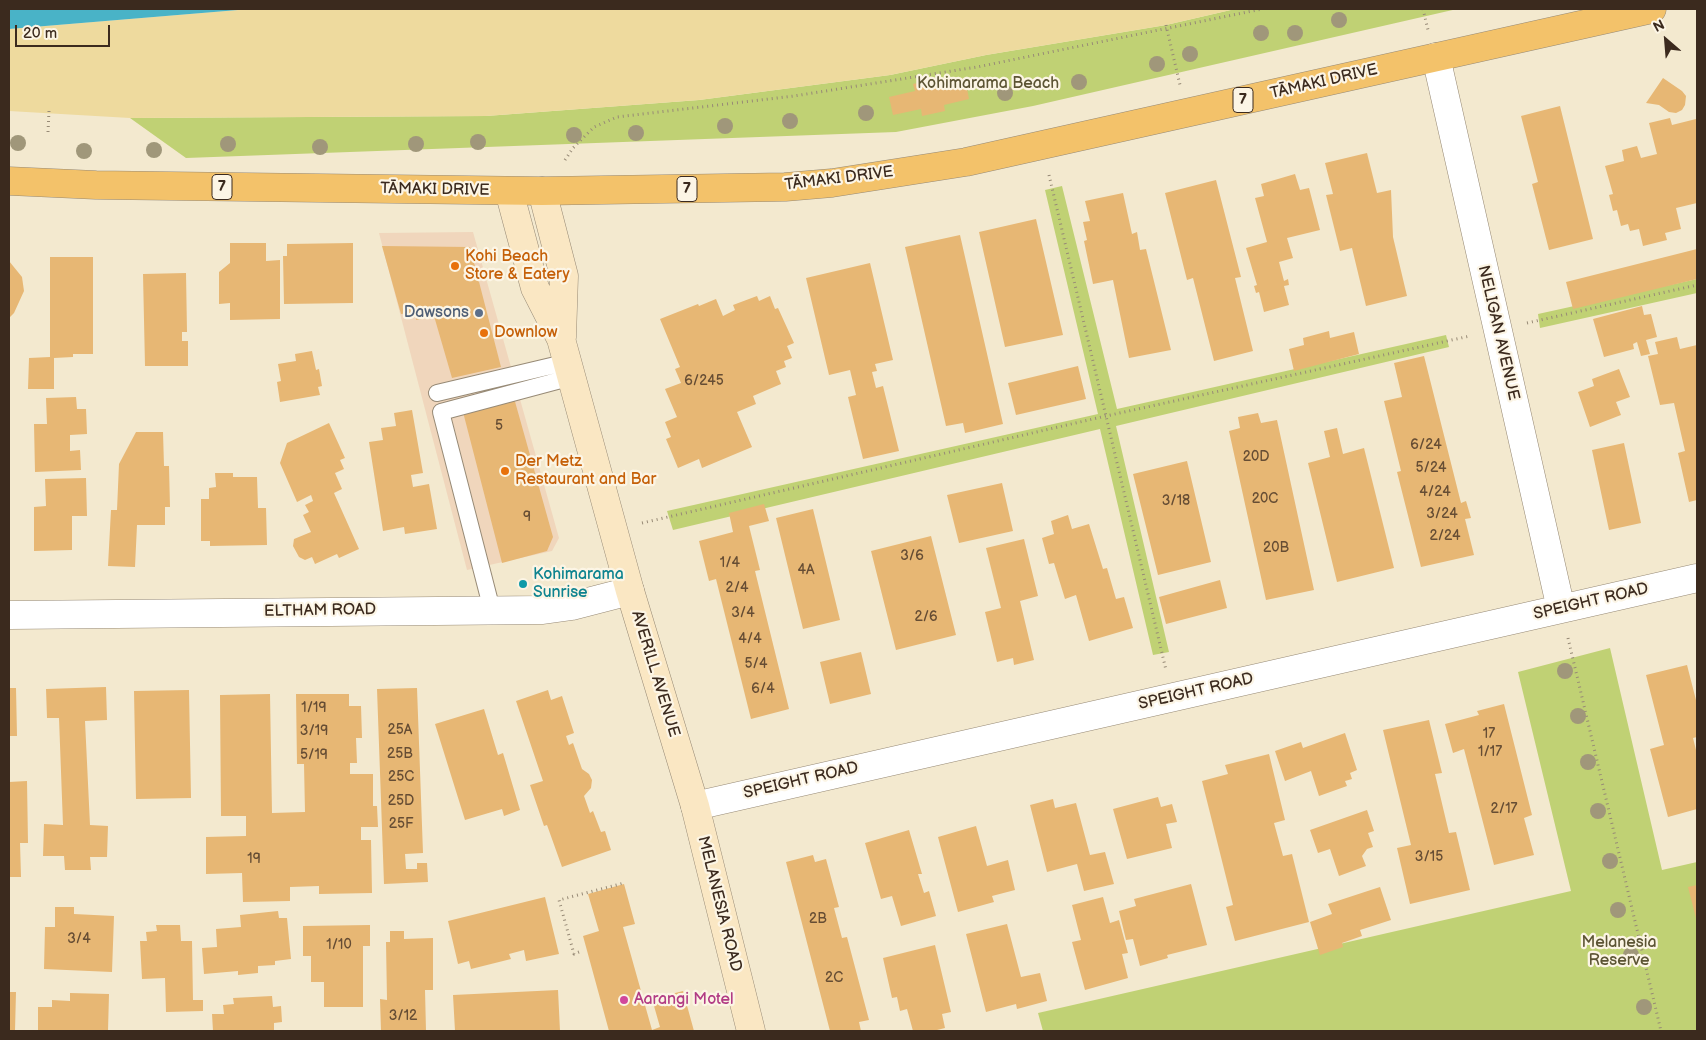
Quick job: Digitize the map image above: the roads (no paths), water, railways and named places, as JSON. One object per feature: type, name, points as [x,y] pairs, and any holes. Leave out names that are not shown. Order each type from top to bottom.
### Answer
[{"type":"main road","name":"TĀMAKI DRIVE","points":[[9,181],[96,185],[542,191],[785,187],[832,183],[966,162],[1652,9]]},
{"type":"street","name":"NELIGAN AVENUE","points":[[1436,57],[1561,609]]},
{"type":"street","name":"AVERILL AVENUE","points":[[509,190],[535,288],[567,359],[630,591],[695,806]]},
{"type":"street","name":"AVERILL AVENUE","points":[[542,191],[564,276],[567,359]]},
{"type":"street","name":"SPEIGHT ROAD","points":[[695,806],[1697,578]]},
{"type":"street","name":"ELTHAM ROAD","points":[[9,614],[543,610],[589,602],[630,591]]},
{"type":"street","name":"MELANESIA ROAD","points":[[695,806],[751,1031]]},
{"type":"lane","points":[[437,393],[567,359]]},
{"type":"lane","points":[[492,610],[441,412],[567,359]]},
{"type":"water","points":[[9,9],[250,9],[9,29]]},
{"type":"place","name":"Kohi Beach Store & Eatery","points":[[455,266]]},
{"type":"place","name":"Dawsons","points":[[479,313]]},
{"type":"place","name":"Downlow","points":[[484,333]]},
{"type":"place","name":"Der Metz Restaurant and Bar","points":[[505,471]]},
{"type":"place","name":"Kohimarama Sunrise","points":[[523,584]]},
{"type":"place","name":"Aarangi Motel","points":[[624,1000]]},
{"type":"park label","name":"Kohimarama Beach","points":[[988,84]]},
{"type":"park label","name":"Melanesia Reserve","points":[[1619,952]]}]
